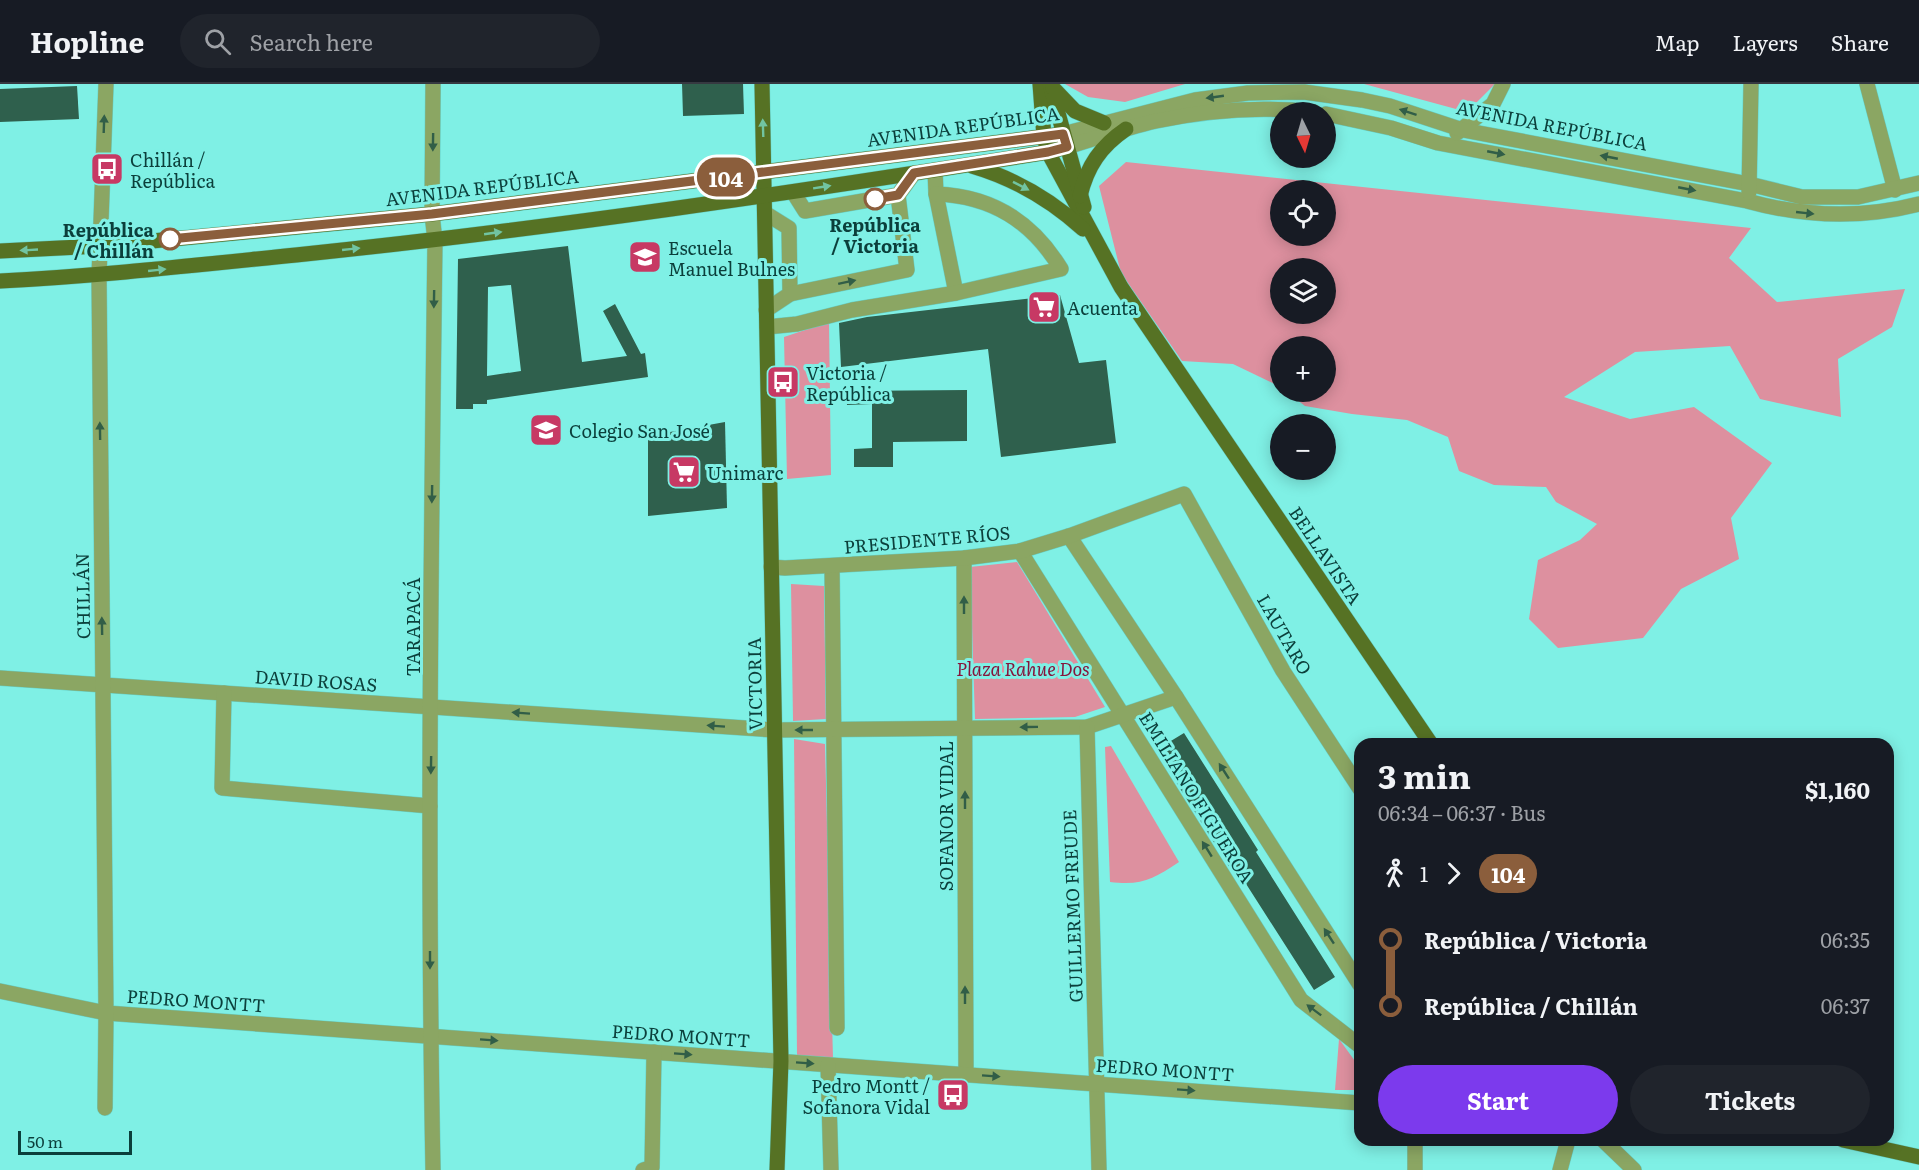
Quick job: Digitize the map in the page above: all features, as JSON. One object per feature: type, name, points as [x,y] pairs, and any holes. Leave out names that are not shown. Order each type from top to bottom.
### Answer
[{"type":"main road","name":"VICTORIA","points":[[762,84],[781,1061],[777,1170]]},
{"type":"main road","name":"BELLAVISTA","points":[[1040,84],[1044,136],[1048,152],[1121,287],[1427,738]]},
{"type":"main road","name":"BELLAVISTA","points":[[1050,84],[1092,236]]},
{"type":"main road","points":[[1050,84],[1061,99],[1076,111],[1104,123]]},
{"type":"main road","points":[[1080,196],[1083,182],[1096,155],[1110,140],[1126,129]]},
{"type":"main road","name":"AVENIDA REPÚBLICA","points":[[0,252],[100,246],[432,214],[1044,136],[1065,140]]},
{"type":"main road","name":"AVENIDA REPÚBLICA","points":[[0,281],[99,276],[435,241],[793,192],[1048,152],[1065,140]]},
{"type":"main road","points":[[966,165],[1000,176],[1037,194],[1056,206],[1092,236]]},
{"type":"main road","points":[[1870,1146],[1919,1157]]},
{"type":"street","name":"CHILLÁN","points":[[105,1108],[99,276],[106,84]]},
{"type":"street","name":"TARAPACÁ","points":[[433,84],[432,214],[435,241],[430,806],[430,1036],[433,1170]]},
{"type":"street","points":[[1438,143],[1463,130],[1493,104],[1503,84]]},
{"type":"street","points":[[1748,201],[1751,84]]},
{"type":"street","points":[[1867,84],[1894,190]]},
{"type":"street","name":"AVENIDA REPÚBLICA","points":[[1065,140],[1104,123],[1204,98],[1284,92],[1333,95],[1362,100],[1390,106],[1463,130],[1749,184],[1784,194],[1820,198],[1858,197],[1919,183]]},
{"type":"street","name":"AVENIDA REPÚBLICA","points":[[1065,140],[1213,112],[1270,109]]},
{"type":"street","name":"AVENIDA REPÚBLICA","points":[[1336,116],[1381,125],[1438,143],[1748,201],[1794,212],[1839,215],[1880,213],[1919,204]]},
{"type":"street","points":[[935,170],[936,194],[956,293]]},
{"type":"street","points":[[766,310],[790,294],[906,270],[898,195],[914,173]]},
{"type":"street","points":[[793,192],[805,211]]},
{"type":"street","points":[[767,327],[796,324],[852,310],[956,293],[1061,269],[1042,241],[1008,214],[986,203],[969,198],[936,194]]},
{"type":"street","points":[[790,294],[789,228],[805,211],[898,195]]},
{"type":"street","points":[[765,213],[789,228]]},
{"type":"street","name":"PRESIDENTE RÍOS","points":[[771,567],[832,566],[964,558],[1020,551],[1069,536],[1184,494]]},
{"type":"street","name":"LAUTARO","points":[[1184,494],[1283,671],[1354,780]]},
{"type":"street","name":"EMILIANO FIGUEROA","points":[[1069,536],[1176,697],[1354,976]]},
{"type":"street","name":"EMILIANO FIGUEROA","points":[[1020,551],[1301,1000],[1354,1041]]},
{"type":"street","name":"SOFANOR VIDAL","points":[[964,558],[966,1074]]},
{"type":"street","points":[[832,566],[837,1028]]},
{"type":"street","name":"DAVID ROSAS","points":[[0,678],[774,730],[1087,727],[1176,697]]},
{"type":"street","points":[[224,693],[222,788],[430,806]]},
{"type":"street","name":"GUILLERMO FREUDE","points":[[1087,727],[1100,1170]]},
{"type":"street","name":"PEDRO MONTT","points":[[0,991],[106,1013],[1354,1103]]},
{"type":"street","points":[[643,1170],[652,1167],[654,1052]]},
{"type":"street","points":[[828,1065],[831,1170]]},
{"type":"street","points":[[1415,1146],[1415,1170]]},
{"type":"street","points":[[1560,1170],[1566,1146]]},
{"type":"street","points":[[1609,1146],[1634,1170]]},
{"type":"green space","points":[[1065,84],[1185,84],[1125,102],[1088,97]]},
{"type":"green space","points":[[1364,84],[1495,84],[1467,112]]},
{"type":"green space","points":[[1126,162],[1296,180],[1270,180],[1270,246],[1336,246],[1336,184],[1751,228],[1729,258],[1777,302],[1905,289],[1892,327],[1838,359],[1841,417],[1760,399],[1730,346],[1635,352],[1564,397],[1630,419],[1694,407],[1772,463],[1731,518],[1739,559],[1681,589],[1643,638],[1558,648],[1529,619],[1538,560],[1580,540],[1597,524],[1556,502],[1546,487],[1494,485],[1459,471],[1448,437],[1407,420],[1305,406],[1300,402],[1336,402],[1336,336],[1270,336],[1270,382],[1233,364],[1182,361],[1121,273],[1099,186]]},
{"type":"green space","points":[[829,322],[831,475],[787,479],[784,337]]},
{"type":"green space","name":"Plaza Rahue Dos","points":[[1017,562],[1105,707],[1075,717],[975,719],[970,567]]},
{"type":"green space","points":[[791,584],[824,586],[826,719],[793,721]]},
{"type":"green space","points":[[794,739],[825,744],[833,1059],[797,1055]]},
{"type":"green space","points":[[1111,746],[1179,862],[1154,877],[1139,882],[1110,882],[1105,747]]},
{"type":"green space","points":[[1339,1039],[1354,1060],[1354,1090],[1335,1090]]},
{"type":"building","points":[[682,84],[743,84],[744,114],[683,116]]},
{"type":"building","points":[[77,86],[79,119],[0,122],[0,89]]},
{"type":"building","points":[[568,246],[582,362],[627,356],[603,311],[615,304],[641,354],[645,353],[648,377],[487,400],[487,404],[473,404],[473,409],[456,409],[458,259]],"holes":[[[511,285],[521,371],[487,376],[488,287]]]},
{"type":"building","points":[[1060,295],[1079,363],[1106,360],[1116,443],[1001,457],[988,349],[841,367],[839,323],[867,317]]},
{"type":"building","points":[[967,390],[967,441],[893,442],[893,467],[854,467],[854,449],[872,448],[872,404],[847,405],[846,391]]},
{"type":"building","points":[[725,422],[727,508],[648,516],[648,436]]},
{"type":"building","points":[[1184,733],[1335,977],[1314,990],[1234,865],[1230,868],[1156,750]]},
{"type":"bus line","name":"104","points":[[170,239],[432,214],[1063,134],[1067,147],[914,173],[898,195],[875,199]]},
{"type":"place","name":"Chillán / República","points":[[107,169]]},
{"type":"place","name":"República / Victoria","points":[[875,199]]},
{"type":"place","name":"República / Chillán","points":[[170,239]]},
{"type":"place","name":"Escuela Manuel Bulnes","points":[[645,257]]},
{"type":"place","name":"Acuenta","points":[[1044,307]]},
{"type":"place","name":"Victoria / República","points":[[783,382]]},
{"type":"place","name":"Colegio San José","points":[[546,430]]},
{"type":"place","name":"Unimarc","points":[[684,472]]},
{"type":"place","name":"Pedro Montt / Sofanora Vidal","points":[[953,1095]]}]
